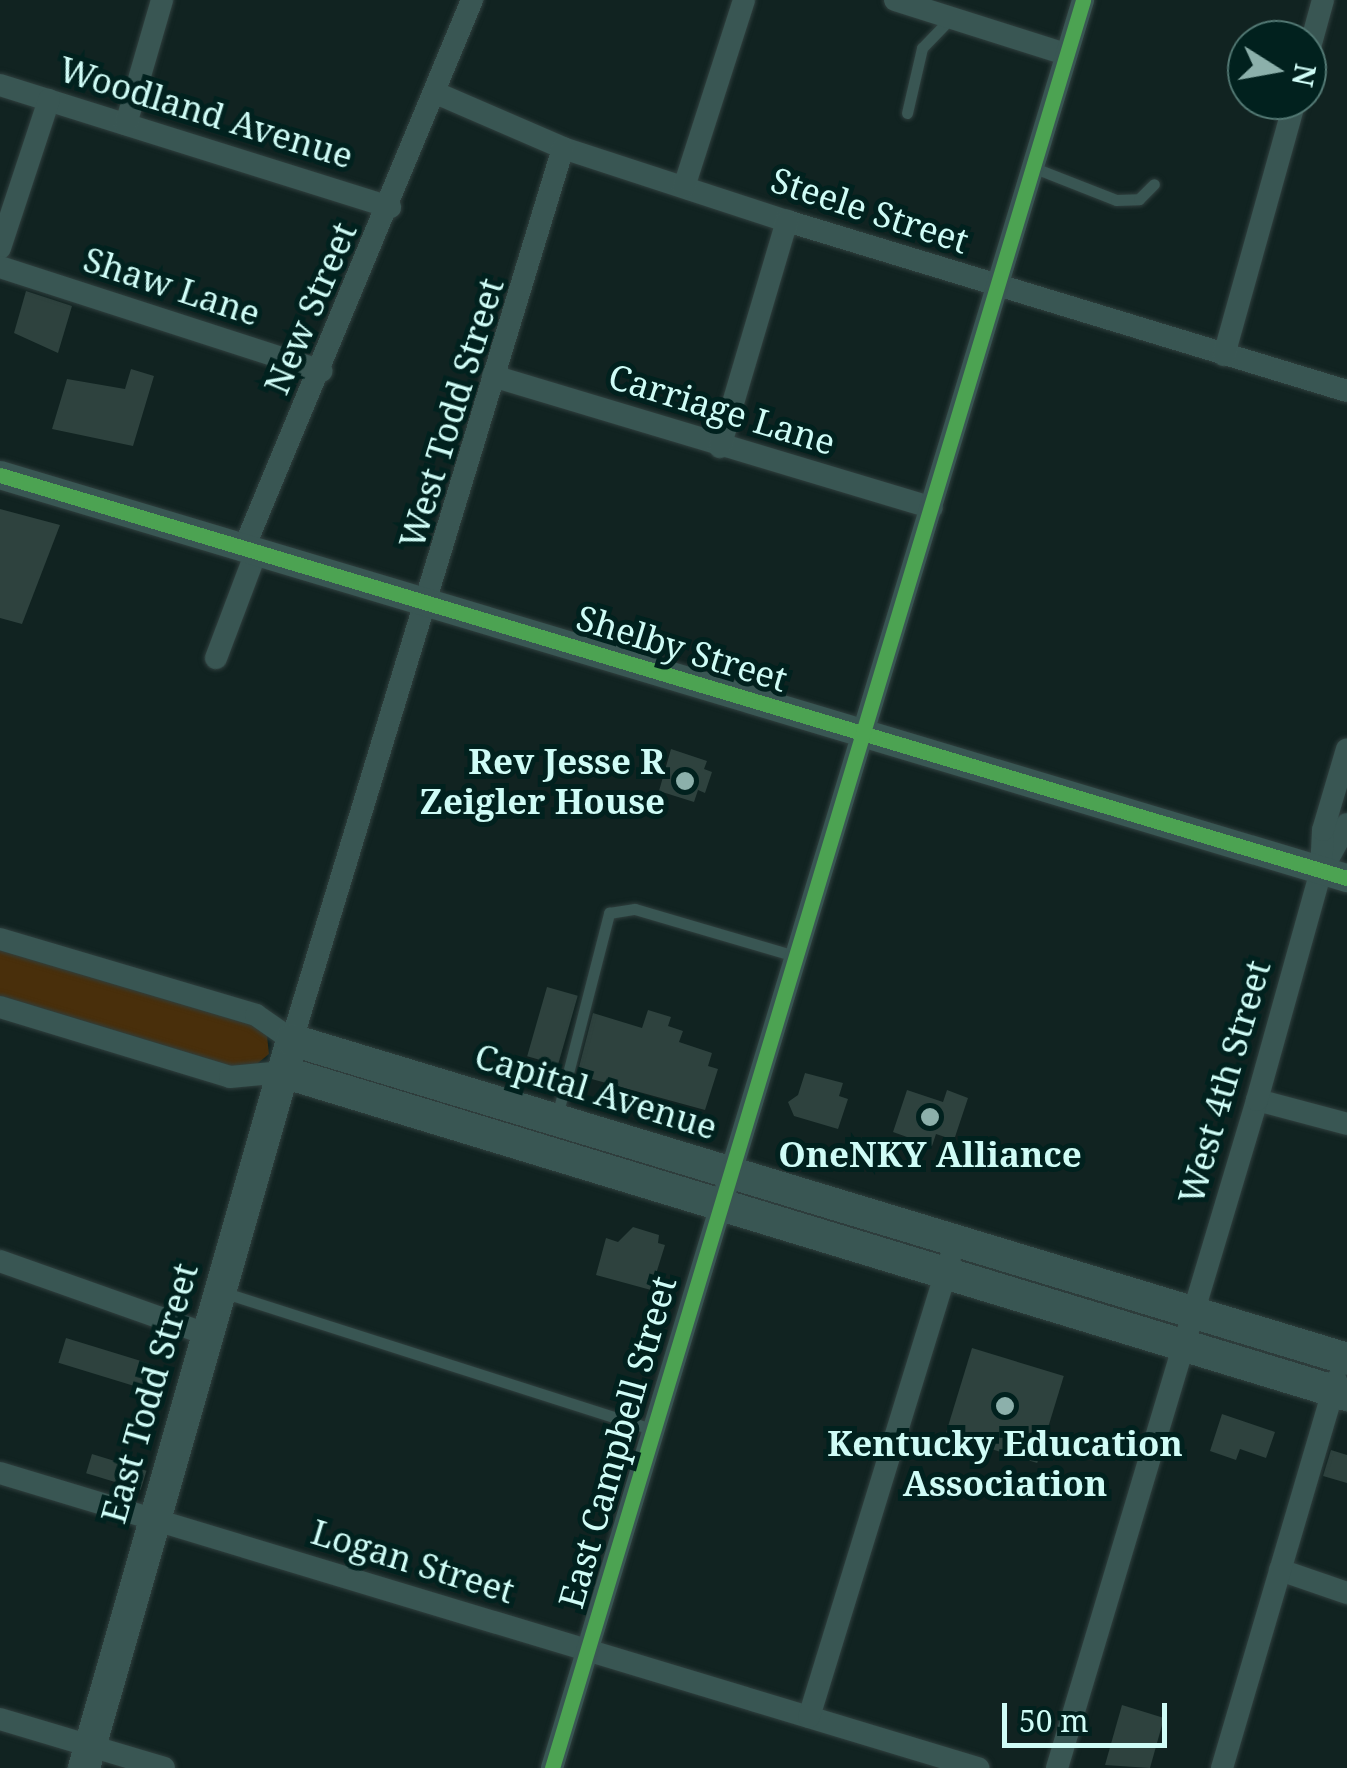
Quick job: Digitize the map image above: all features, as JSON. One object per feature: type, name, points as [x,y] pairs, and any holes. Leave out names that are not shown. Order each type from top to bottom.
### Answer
[{"type":"main road","name":"East Todd Street","points":[[87,1757],[292,1040]]},
{"type":"main road","name":"Capital Avenue","points":[[292,1040],[553,1135],[722,1187],[950,1256],[1192,1313],[1345,1359]]},
{"type":"main road","name":"Capital Avenue","points":[[283,1072],[553,1135]]},
{"type":"main road","name":"Capital Avenue","points":[[950,1256],[1184,1347],[1340,1393]]},
{"type":"street","points":[[126,124],[162,0]]},
{"type":"street","name":"New Street","points":[[216,658],[250,550],[472,0]]},
{"type":"street","points":[[684,187],[744,0]]},
{"type":"street","points":[[895,0],[1065,54]]},
{"type":"street","name":"East Campbell Street","points":[[552,1768],[791,955],[932,508],[1083,0]]},
{"type":"street","name":"Woodland Avenue","points":[[0,85],[390,207]]},
{"type":"street","name":"Steele Street","points":[[436,93],[563,148],[787,222],[1347,391]]},
{"type":"street","points":[[0,248],[49,100]]},
{"type":"street","points":[[1224,355],[1289,120]]},
{"type":"street","name":"West Todd Street","points":[[292,1040],[563,148]]},
{"type":"street","points":[[720,446],[787,222]]},
{"type":"street","name":"Shaw Lane","points":[[0,266],[322,371]]},
{"type":"street","name":"Carriage Lane","points":[[493,376],[932,508]]},
{"type":"street","name":"Shelby Street","points":[[0,475],[1334,875]]},
{"type":"street","name":"West 4th Street","points":[[1334,875],[1323,830],[1347,749]]},
{"type":"street","name":"West 4th Street","points":[[1057,1768],[1257,1100],[1334,875],[1347,824]]},
{"type":"street","name":"Capital Avenue","points":[[0,939],[256,1015],[292,1040]]},
{"type":"street","name":"Capital Avenue","points":[[0,1007],[230,1077],[283,1072]]},
{"type":"street","points":[[1257,1100],[1347,1124]]},
{"type":"street","points":[[808,1717],[950,1256]]},
{"type":"street","points":[[0,1261],[206,1334]]},
{"type":"street","points":[[1222,1768],[1280,1570],[1340,1393],[1345,1359]]},
{"type":"street","name":"Logan Street","points":[[0,1473],[978,1768]]},
{"type":"street","points":[[1280,1570],[1347,1593]]},
{"type":"street","points":[[0,1718],[87,1757],[164,1768]]},
{"type":"lane","points":[[907,114],[922,48],[951,18]]},
{"type":"lane","points":[[1032,167],[1116,200],[1139,198],[1154,184]]},
{"type":"lane","points":[[553,1135],[608,913],[635,909],[791,955]]},
{"type":"lane","points":[[219,1291],[652,1430]]},
{"type":"shaded area","points":[[0,947],[253,1023],[267,1036],[269,1054],[247,1072],[0,1001]]},
{"type":"building","points":[[26,291],[72,306],[58,353],[14,333]]},
{"type":"building","points":[[131,369],[154,376],[133,446],[52,429],[67,379],[125,389]]},
{"type":"building","points":[[0,509],[60,525],[22,624],[0,618]]},
{"type":"building","name":"Rev Jesse R Zeigler House","points":[[671,749],[707,761],[704,769],[712,772],[705,793],[698,790],[694,802],[659,791]]},
{"type":"building","points":[[547,987],[578,996],[558,1065],[527,1056]]},
{"type":"building","points":[[648,1010],[671,1017],[668,1026],[683,1031],[679,1042],[712,1053],[708,1066],[718,1069],[705,1110],[577,1075],[593,1013],[642,1028]]},
{"type":"building","points":[[805,1073],[843,1083],[839,1096],[848,1099],[838,1129],[794,1116],[788,1102],[798,1095]]},
{"type":"building","name":"OneNKY Alliance","points":[[907,1090],[943,1102],[947,1090],[968,1098],[954,1140],[936,1134],[932,1146],[893,1132]]},
{"type":"building","points":[[633,1227],[659,1235],[658,1243],[665,1245],[651,1290],[596,1275],[606,1238],[618,1242]]},
{"type":"building","points":[[66,1338],[155,1365],[147,1390],[58,1363]]},
{"type":"building","name":"Kentucky Education Association","points":[[972,1348],[1064,1376],[1037,1463],[945,1435]]},
{"type":"building","points":[[1222,1414],[1275,1432],[1266,1458],[1240,1449],[1236,1460],[1210,1451]]},
{"type":"building","points":[[1331,1450],[1347,1455],[1347,1483],[1323,1476]]},
{"type":"building","points":[[92,1454],[147,1471],[141,1490],[86,1473]]},
{"type":"building","points":[[1122,1705],[1164,1718],[1150,1768],[1105,1765]]},
{"type":"cycle path","points":[[552,1768],[1083,0]]},
{"type":"cycle path","points":[[0,475],[1347,878]]},
{"type":"place","name":"Rev Jesse R Zeigler House","points":[[685,781]]},
{"type":"place","name":"OneNKY Alliance","points":[[930,1117]]},
{"type":"place","name":"Kentucky Education Association","points":[[1005,1406]]}]
